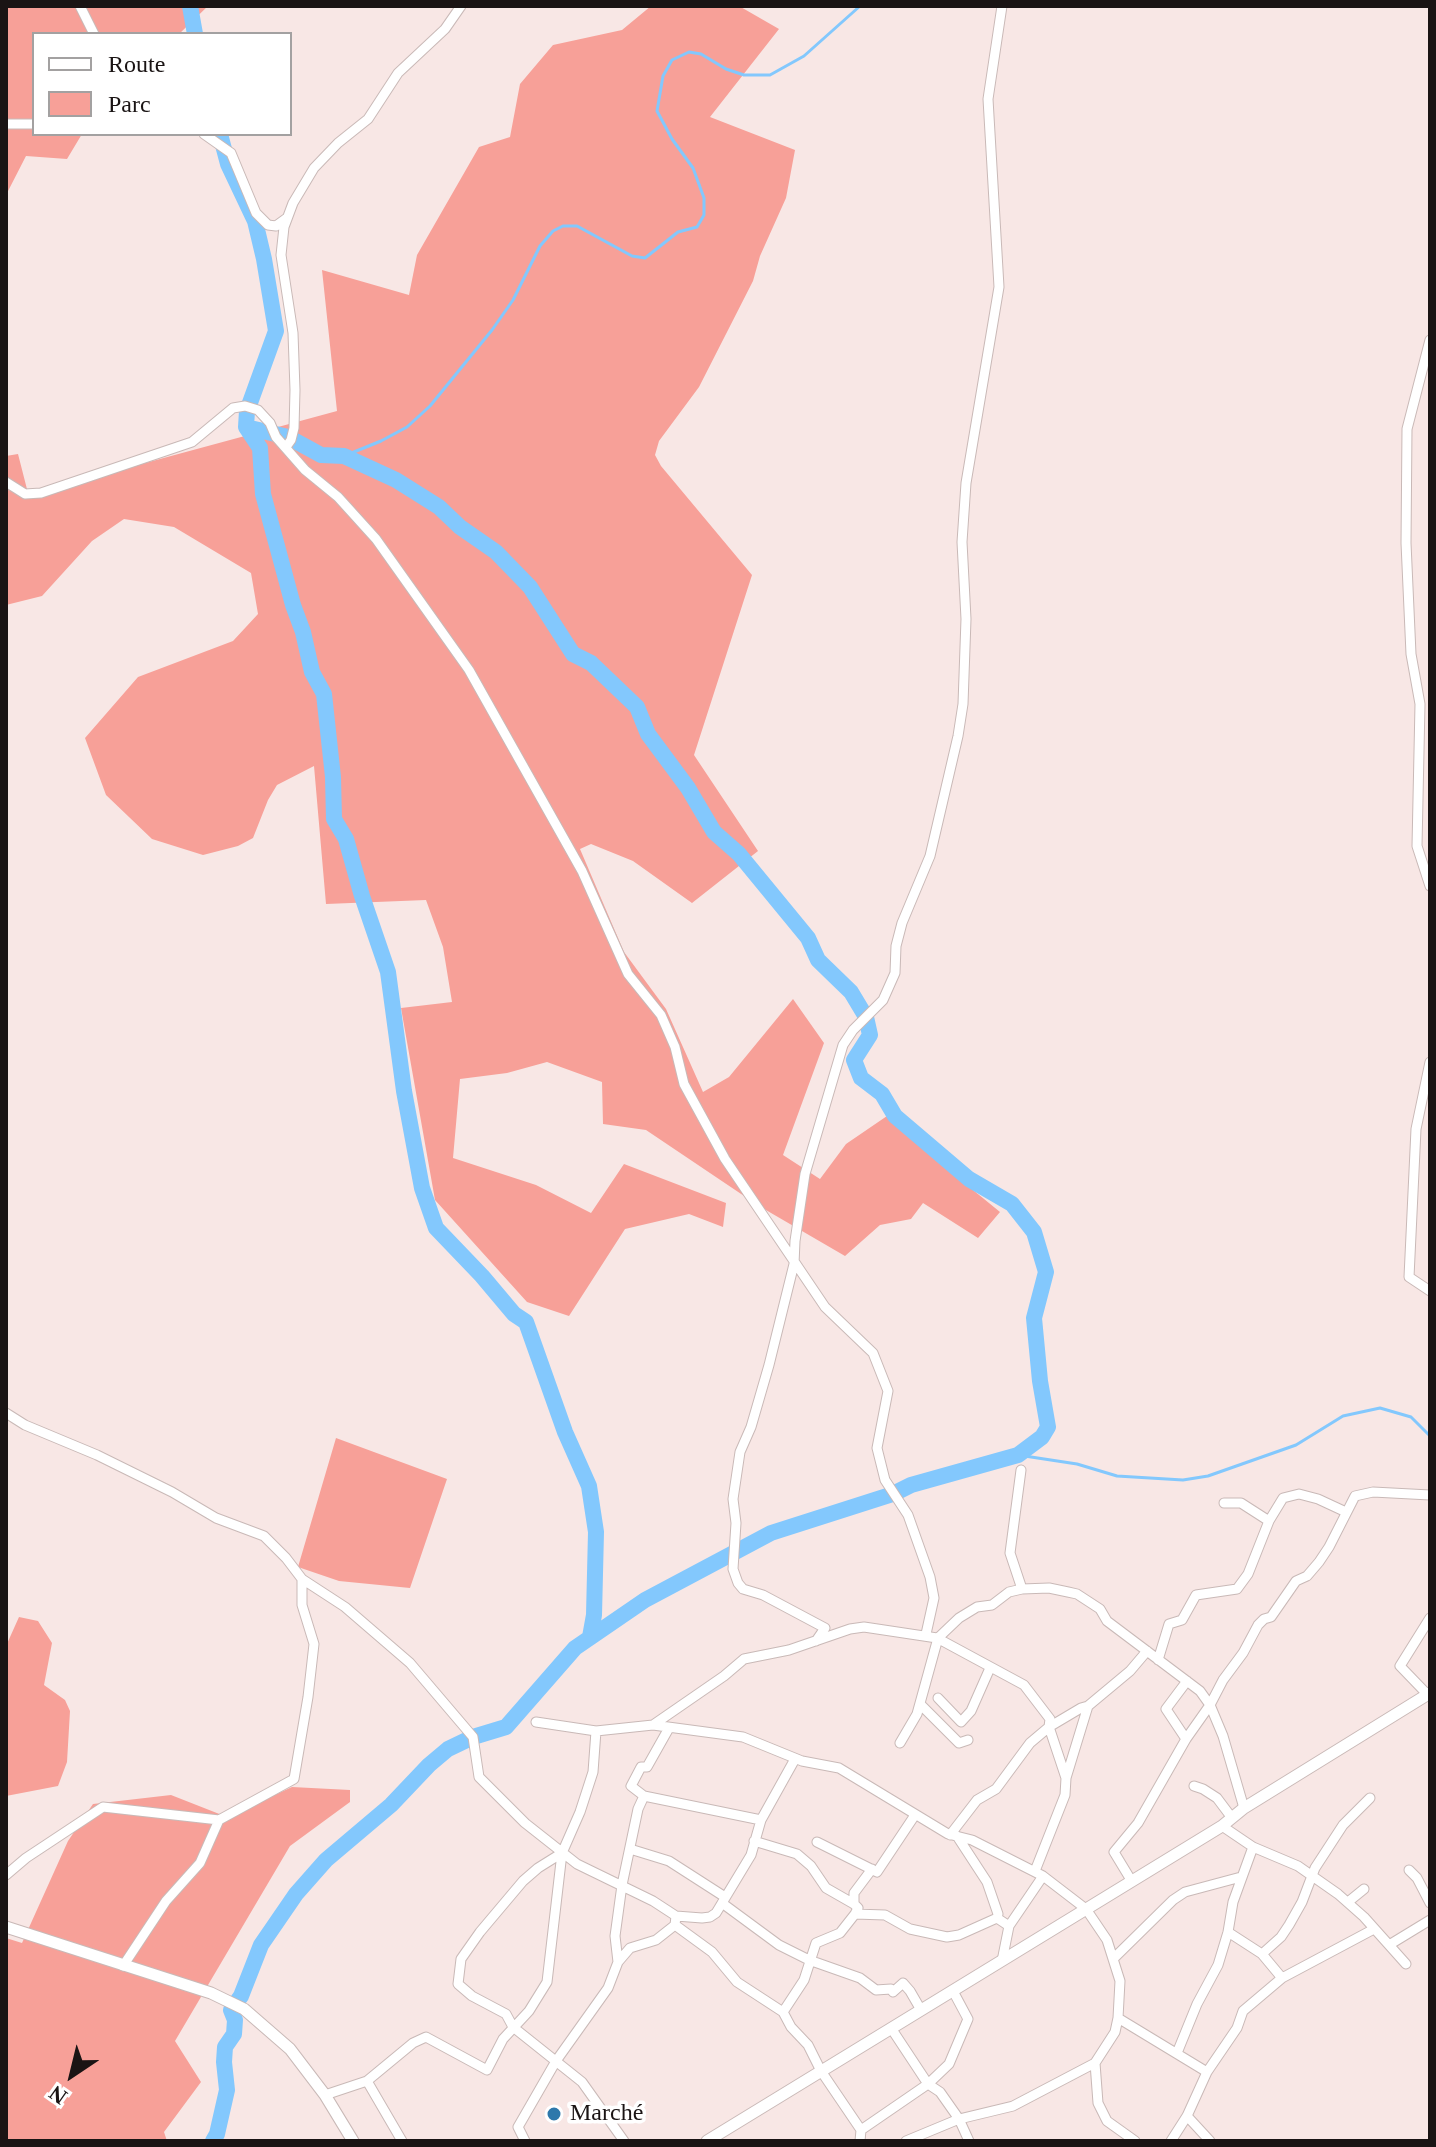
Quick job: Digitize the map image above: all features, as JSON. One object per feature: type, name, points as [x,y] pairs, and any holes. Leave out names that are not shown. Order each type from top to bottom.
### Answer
[{"type":"street","points":[[80,6],[93,32]]},
{"type":"street","points":[[286,447],[294,428],[295,390],[293,333],[281,255],[287,218],[314,168],[368,119],[398,73],[445,29],[461,6]]},
{"type":"street","points":[[816,1641],[825,1628],[763,1595],[743,1589],[733,1569],[736,1523],[733,1499],[740,1452],[751,1427],[769,1365],[794,1264],[805,1174],[843,1045],[853,1030],[883,1000],[895,973],[896,946],[902,923],[930,856],[963,704],[966,619],[962,542],[966,483],[999,287],[988,99],[1002,6]]},
{"type":"street","points":[[6,124],[32,124]]},
{"type":"street","points":[[207,136],[231,153],[256,213],[268,225],[276,226],[287,218]]},
{"type":"street","points":[[1430,340],[1407,429],[1406,543],[1408,625],[1420,704],[1417,846],[1430,886]]},
{"type":"street","points":[[6,482],[25,494],[41,493],[192,442],[233,408],[245,406],[258,410],[305,470],[338,497],[376,539],[469,670],[582,871],[628,974],[661,1015],[675,1047],[684,1084],[750,1199],[825,1307],[873,1353],[888,1391],[877,1448],[885,1480],[908,1515],[930,1577],[934,1598],[926,1634]]},
{"type":"street","points":[[1430,1062],[1416,1129],[1409,1277],[1430,1291]]},
{"type":"street","points":[[6,1413],[25,1425],[97,1455],[172,1492],[216,1518],[264,1536],[302,1579],[345,1607],[410,1663],[473,1737],[479,1777],[525,1823],[562,1853],[622,1885],[675,1921],[712,1952],[737,1982],[783,2012],[791,2027],[808,2045],[821,2071],[861,2130],[860,2141]]},
{"type":"street","points":[[1021,1470],[1010,1553],[1022,1589]]},
{"type":"street","points":[[1131,1880],[1114,1852],[1138,1823],[1186,1739],[1258,1625],[1271,1617],[1296,1581],[1307,1576],[1319,1562],[1355,1496],[1360,1493],[1430,1495]]},
{"type":"street","points":[[1158,1660],[1169,1624],[1182,1620],[1196,1595],[1237,1589],[1248,1574],[1269,1521],[1283,1498],[1299,1494],[1346,1512]]},
{"type":"street","points":[[1224,1503],[1241,1503],[1269,1521]]},
{"type":"street","points":[[6,1875],[26,1858],[103,1807],[219,1820],[294,1779],[314,1644],[302,1605],[302,1579]]},
{"type":"street","points":[[900,1743],[917,1714],[938,1638],[959,1618],[977,1607],[992,1605],[1009,1592],[1049,1588],[1077,1594],[1100,1609],[1107,1621],[1200,1691],[1210,1705],[1223,1736],[1244,1808]]},
{"type":"street","points":[[713,2140],[1429,1694],[1400,1666],[1430,1618]]},
{"type":"street","points":[[653,1725],[744,1659],[864,1627],[926,1634],[1024,1685],[1036,1697],[1050,1719],[1049,1727],[1066,1778]]},
{"type":"street","points":[[954,1836],[977,1800],[996,1789],[1020,1754],[1049,1727],[1088,1706],[1130,1671],[1147,1651]]},
{"type":"street","points":[[938,1698],[961,1722],[971,1711],[990,1668]]},
{"type":"street","points":[[1186,1739],[1166,1709],[1187,1681]]},
{"type":"street","points":[[920,1704],[959,1743],[968,1740]]},
{"type":"street","points":[[1002,1961],[1009,1926],[1039,1873],[1065,1795],[1066,1778],[1088,1706]]},
{"type":"street","points":[[536,1722],[596,1731],[653,1725],[743,1737],[795,1759],[839,1768],[954,1836],[972,1840],[1039,1873],[1086,1909],[1107,1940],[1120,1981],[1115,2032],[1095,2063],[1013,2106],[959,2119],[906,2141]]},
{"type":"street","points":[[669,1728],[647,1767],[641,1767],[631,1786],[644,1796],[761,1820]]},
{"type":"street","points":[[325,2095],[367,2081],[413,2043],[426,2037],[487,2070],[503,2039],[529,2011],[547,1982],[562,1853],[593,1772],[596,1731]]},
{"type":"street","points":[[525,2141],[518,2127],[556,2061],[608,1988],[618,1962],[630,1948],[656,1940],[675,1921],[710,1917],[751,1855],[761,1820],[795,1759]]},
{"type":"street","points":[[1194,1786],[1217,1798],[1227,1822],[1253,1847],[1298,1866],[1348,1902],[1406,1964]]},
{"type":"street","points":[[618,1962],[615,1936],[622,1885],[638,1809],[644,1796]]},
{"type":"street","points":[[1262,1954],[1289,1925],[1312,1877],[1343,1825],[1370,1798]]},
{"type":"street","points":[[817,1842],[877,1872],[915,1815]]},
{"type":"street","points":[[123,1966],[166,1901],[200,1863],[219,1820]]},
{"type":"street","points":[[954,1836],[987,1882],[997,1918],[1009,1926]]},
{"type":"street","points":[[754,1841],[797,1854],[811,1866],[826,1888],[854,1909],[885,1915],[910,1929],[947,1937],[997,1918]]},
{"type":"street","points":[[1177,2053],[1197,2004],[1218,1965],[1233,1902],[1253,1847]]},
{"type":"street","points":[[630,1849],[669,1861],[689,1872],[779,1945],[809,1960],[860,1978],[876,1990],[891,1989],[893,1992],[903,1983],[921,2010]]},
{"type":"street","points":[[562,1853],[523,1881],[480,1932],[461,1959],[458,1984],[472,1996],[506,2014],[513,2027],[582,2082],[624,2141]]},
{"type":"street","points":[[783,2012],[804,1980],[816,1943],[840,1933],[854,1909],[854,1893],[872,1869]]},
{"type":"street","points":[[1409,1870],[1417,1878],[1430,1903]]},
{"type":"street","points":[[1113,1959],[1185,1892],[1241,1877]]},
{"type":"street","points":[[1348,1902],[1364,1889]]},
{"type":"street","points":[[1389,1945],[1430,1920]]},
{"type":"street","points":[[6,1927],[211,1993],[244,2009],[290,2049],[325,2095],[353,2141]]},
{"type":"street","points":[[1171,2141],[1187,2116],[1207,2072],[1232,2036],[1243,2011],[1282,1978],[1374,1929]]},
{"type":"street","points":[[1228,1932],[1262,1954],[1282,1978]]},
{"type":"street","points":[[861,2130],[928,2084],[949,2064],[968,2019],[953,1991]]},
{"type":"street","points":[[1118,2018],[1207,2072]]},
{"type":"street","points":[[891,2028],[928,2084],[940,2092],[959,2119],[969,2141]]},
{"type":"street","points":[[1095,2063],[1098,2103],[1107,2121],[1135,2141]]},
{"type":"street","points":[[367,2081],[402,2141]]},
{"type":"street","points":[[1187,2116],[1210,2141]]},
{"type":"green space","points":[[6,6],[208,6],[181,32],[32,32],[32,136],[81,136],[67,159],[26,156],[6,195]]},
{"type":"green space","points":[[651,6],[739,6],[779,29],[710,117],[795,150],[786,198],[760,256],[753,281],[699,387],[659,441],[655,455],[752,575],[694,755],[758,851],[692,903],[633,861],[591,844],[580,849],[624,952],[666,1009],[703,1092],[729,1077],[793,999],[824,1043],[783,1155],[820,1179],[846,1144],[887,1116],[1000,1212],[978,1238],[923,1203],[911,1219],[880,1225],[845,1256],[759,1206],[646,1130],[603,1124],[602,1082],[547,1062],[507,1073],[460,1079],[453,1158],[536,1185],[591,1213],[624,1164],[726,1203],[723,1227],[689,1214],[625,1229],[569,1316],[527,1302],[435,1200],[401,1008],[452,1002],[443,947],[426,900],[326,904],[314,766],[277,785],[253,838],[238,846],[203,855],[152,839],[106,795],[85,738],[138,677],[233,641],[258,614],[251,573],[174,527],[124,519],[92,541],[42,596],[6,605],[6,456],[18,454],[29,497],[337,411],[322,270],[409,295],[417,255],[479,147],[510,137],[520,84],[553,45],[622,30]]},
{"type":"green space","points":[[336,1438],[447,1479],[410,1588],[339,1581],[298,1567]]},
{"type":"green space","points":[[19,1617],[38,1621],[52,1643],[44,1685],[65,1700],[70,1711],[67,1762],[58,1786],[6,1796],[6,1646]]},
{"type":"green space","points":[[292,1787],[350,1790],[350,1802],[290,1846],[175,2041],[201,2082],[164,2132],[167,2141],[6,2141],[6,1938],[22,1943],[68,1841],[93,1804],[171,1795],[227,1817]]},
{"type":"waterway","points":[[190,6],[195,32]]},
{"type":"waterway","points":[[344,456],[407,427],[430,406],[492,330],[513,300],[540,246],[553,231],[563,226],[577,226],[632,256],[645,258],[678,232],[697,227],[704,215],[704,198],[693,168],[657,111],[663,76],[672,60],[689,52],[701,54],[726,69],[744,75],[770,75],[804,56],[860,6]]},
{"type":"waterway","points":[[221,136],[228,164],[255,221],[276,331],[247,411],[246,427],[260,448],[263,494],[312,672],[324,694],[334,819],[346,839],[388,972],[404,1091],[422,1188],[436,1228],[514,1314],[526,1322],[565,1432],[589,1486],[596,1532],[594,1615],[590,1637]]},
{"type":"waterway","points":[[213,2141],[227,2090],[225,2047],[234,2034],[235,2020],[231,2010],[241,1996],[261,1945],[296,1894],[326,1860],[391,1805],[429,1765],[448,1749],[506,1727],[575,1648],[645,1600],[771,1533],[893,1494],[911,1485],[1018,1455],[1042,1437],[1048,1427],[1034,1318],[1046,1272],[1034,1232],[1012,1204],[969,1179],[895,1116],[882,1094],[861,1078],[854,1060],[870,1035],[866,1017],[851,992],[818,960],[808,938],[739,854],[714,832],[688,788],[648,734],[637,707],[591,663],[573,654],[530,587],[496,552],[460,527],[439,507],[396,480],[344,456],[321,455],[288,437],[246,427]]},
{"type":"waterway","points":[[1018,1455],[1077,1464],[1117,1476],[1183,1480],[1208,1476],[1296,1445],[1343,1416],[1380,1408],[1411,1417],[1430,1436]]},
{"type":"place","name":"Marché","points":[[554,2114]]}]
